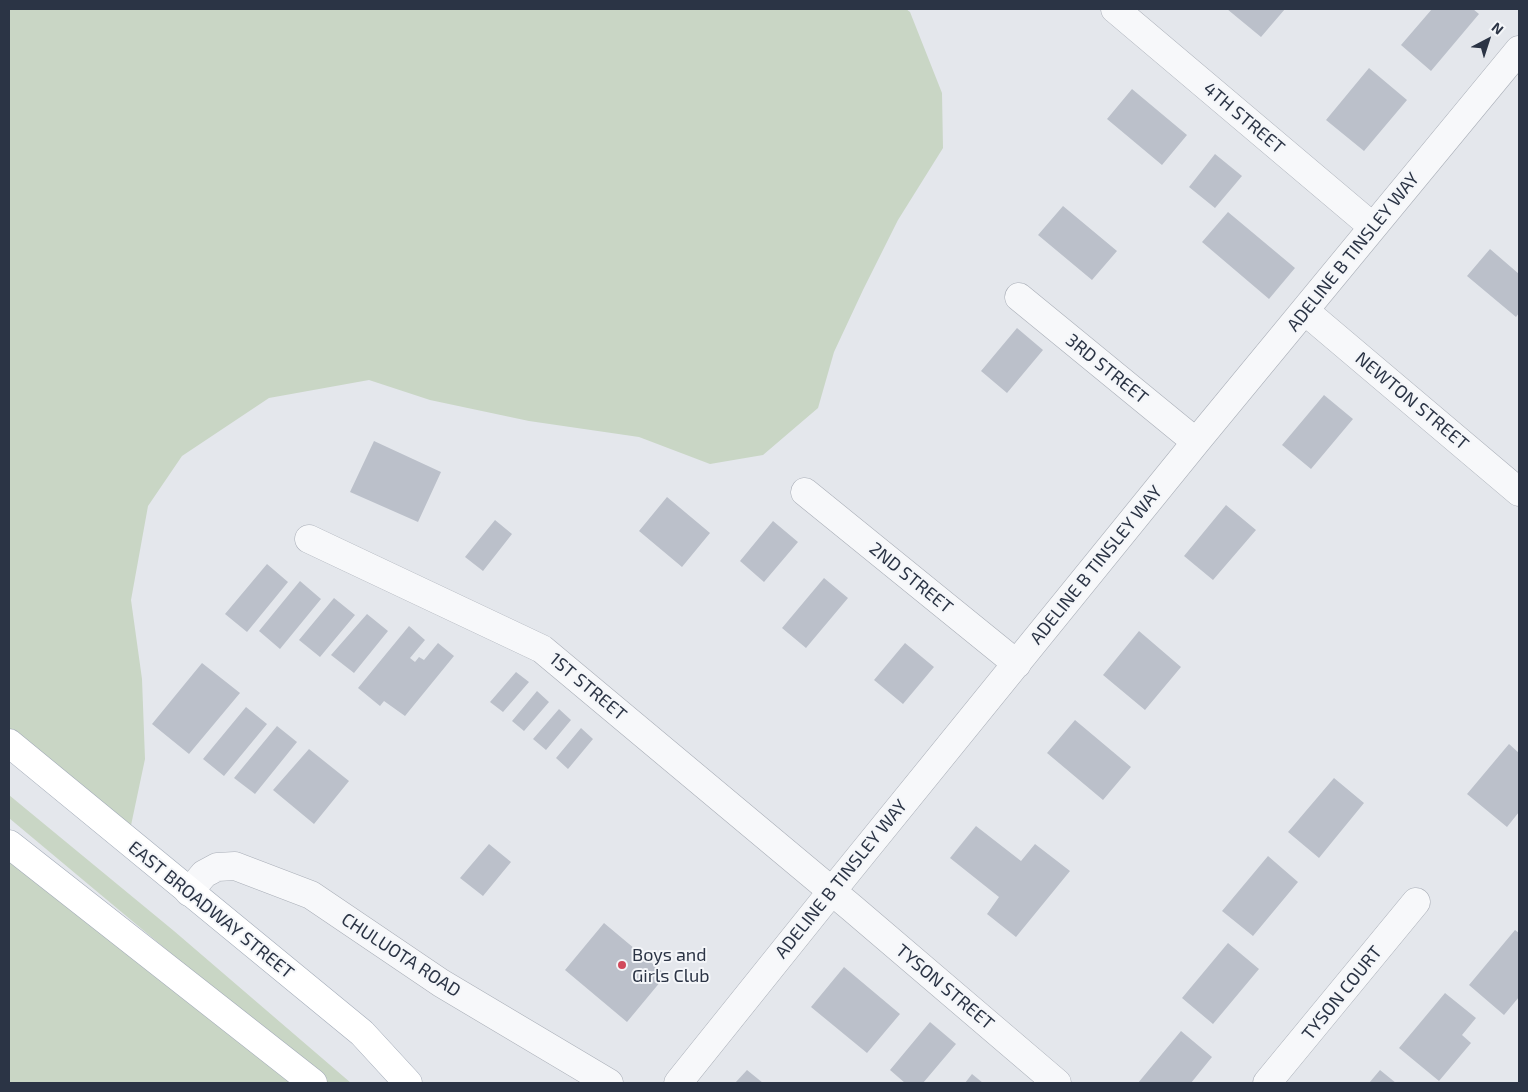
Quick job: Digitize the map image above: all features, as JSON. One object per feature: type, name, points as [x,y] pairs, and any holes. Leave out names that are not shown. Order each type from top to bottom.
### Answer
[{"type":"main road","name":"EAST BROADWAY STREET","points":[[9,743],[362,1033],[408,1083]]},
{"type":"main road","points":[[9,844],[313,1083]]},
{"type":"street","name":"4TH STREET","points":[[1115,9],[1373,227]]},
{"type":"street","name":"ADELINE B TINSLEY WAY","points":[[678,1083],[1196,442],[1519,50]]},
{"type":"street","name":"3RD STREET","points":[[1019,297],[1196,442]]},
{"type":"street","name":"NEWTON STREET","points":[[1305,311],[1519,492]]},
{"type":"street","name":"2ND STREET","points":[[805,492],[1017,664]]},
{"type":"street","name":"1ST STREET","points":[[309,540],[542,649],[832,891]]},
{"type":"street","name":"CHULUOTA ROAD","points":[[189,892],[204,874],[217,867],[235,866],[311,896],[441,983],[609,1083]]},
{"type":"street","name":"TYSON STREET","points":[[832,891],[1058,1083]]},
{"type":"street","name":"TYSON COURT","points":[[1267,1083],[1416,902]]},
{"type":"green space","points":[[9,9],[906,9],[910,12],[942,93],[943,148],[898,220],[863,290],[834,352],[818,408],[763,455],[710,464],[639,437],[529,421],[430,400],[369,380],[269,398],[182,456],[148,506],[131,600],[142,679],[145,759],[126,849],[9,752]]},
{"type":"green space","points":[[9,795],[174,931],[351,1083],[326,1083],[9,818]]},
{"type":"green space","points":[[9,836],[304,1083],[9,1083]]},
{"type":"building","points":[[1227,9],[1285,9],[1261,37]]},
{"type":"building","points":[[1432,9],[1473,9],[1479,14],[1431,71],[1401,45]]},
{"type":"building","points":[[1369,68],[1407,100],[1364,151],[1326,120]]},
{"type":"building","points":[[1132,89],[1187,135],[1162,165],[1107,119]]},
{"type":"building","points":[[1215,154],[1242,176],[1215,208],[1189,187]]},
{"type":"building","points":[[1063,206],[1117,251],[1092,280],[1038,235]]},
{"type":"building","points":[[1228,212],[1295,268],[1269,299],[1202,242]]},
{"type":"building","points":[[1490,249],[1519,274],[1519,313],[1516,317],[1467,276]]},
{"type":"building","points":[[1017,328],[1043,350],[1007,393],[981,371]]},
{"type":"building","points":[[1324,395],[1353,419],[1311,469],[1282,445]]},
{"type":"building","points":[[374,441],[441,472],[418,522],[350,492]]},
{"type":"building","points":[[667,497],[710,533],[682,567],[639,531]]},
{"type":"building","points":[[1226,505],[1256,530],[1213,580],[1184,556]]},
{"type":"building","points":[[495,520],[512,534],[483,571],[465,557]]},
{"type":"building","points":[[773,521],[798,542],[764,582],[740,561]]},
{"type":"building","points":[[267,564],[288,582],[247,632],[225,614]]},
{"type":"building","points":[[824,578],[848,598],[806,648],[782,628]]},
{"type":"building","points":[[300,581],[321,599],[280,649],[259,631]]},
{"type":"building","points":[[334,598],[355,615],[320,657],[299,640]]},
{"type":"building","points":[[367,614],[388,631],[354,673],[331,655]]},
{"type":"building","points":[[409,626],[425,640],[410,658],[415,662],[419,657],[424,660],[438,643],[454,656],[405,716],[384,701],[380,706],[358,688]]},
{"type":"building","points":[[1139,631],[1181,667],[1145,710],[1103,675]]},
{"type":"building","points":[[905,643],[934,667],[903,704],[874,680]]},
{"type":"building","points":[[202,663],[240,693],[189,754],[152,724]]},
{"type":"building","points":[[516,672],[529,682],[503,712],[490,702]]},
{"type":"building","points":[[537,691],[549,702],[524,731],[512,721]]},
{"type":"building","points":[[246,707],[267,724],[224,776],[203,759]]},
{"type":"building","points":[[559,709],[571,720],[546,750],[533,739]]},
{"type":"building","points":[[1075,720],[1131,767],[1103,800],[1047,753]]},
{"type":"building","points":[[277,726],[297,742],[255,794],[234,778]]},
{"type":"building","points":[[581,728],[593,739],[568,769],[556,758]]},
{"type":"building","points":[[1509,744],[1519,753],[1519,812],[1507,827],[1467,794]]},
{"type":"building","points":[[309,749],[349,781],[314,824],[273,790]]},
{"type":"building","points":[[1334,778],[1364,803],[1319,858],[1288,832]]},
{"type":"building","points":[[976,826],[1021,861],[1035,844],[1070,871],[1016,937],[987,914],[999,897],[950,858]]},
{"type":"building","points":[[489,844],[511,862],[483,896],[460,878]]},
{"type":"building","points":[[1268,856],[1298,882],[1253,936],[1222,911]]},
{"type":"building","points":[[604,923],[666,975],[627,1022],[565,970]]},
{"type":"building","points":[[1515,930],[1519,933],[1519,997],[1504,1015],[1469,985]]},
{"type":"building","points":[[1228,943],[1259,969],[1213,1024],[1182,998]]},
{"type":"building","points":[[844,967],[900,1014],[867,1053],[811,1007]]},
{"type":"building","points":[[1445,993],[1476,1018],[1462,1035],[1471,1043],[1439,1081],[1399,1048]]},
{"type":"building","points":[[930,1022],[956,1044],[923,1083],[905,1083],[890,1070]]},
{"type":"building","points":[[1181,1031],[1212,1057],[1191,1083],[1138,1083]]},
{"type":"building","points":[[747,1070],[763,1083],[735,1083]]},
{"type":"building","points":[[1380,1070],[1396,1083],[1369,1083]]},
{"type":"building","points":[[972,1074],[983,1083],[965,1083]]},
{"type":"place","name":"Boys and Girls Club","points":[[622,965]]}]
